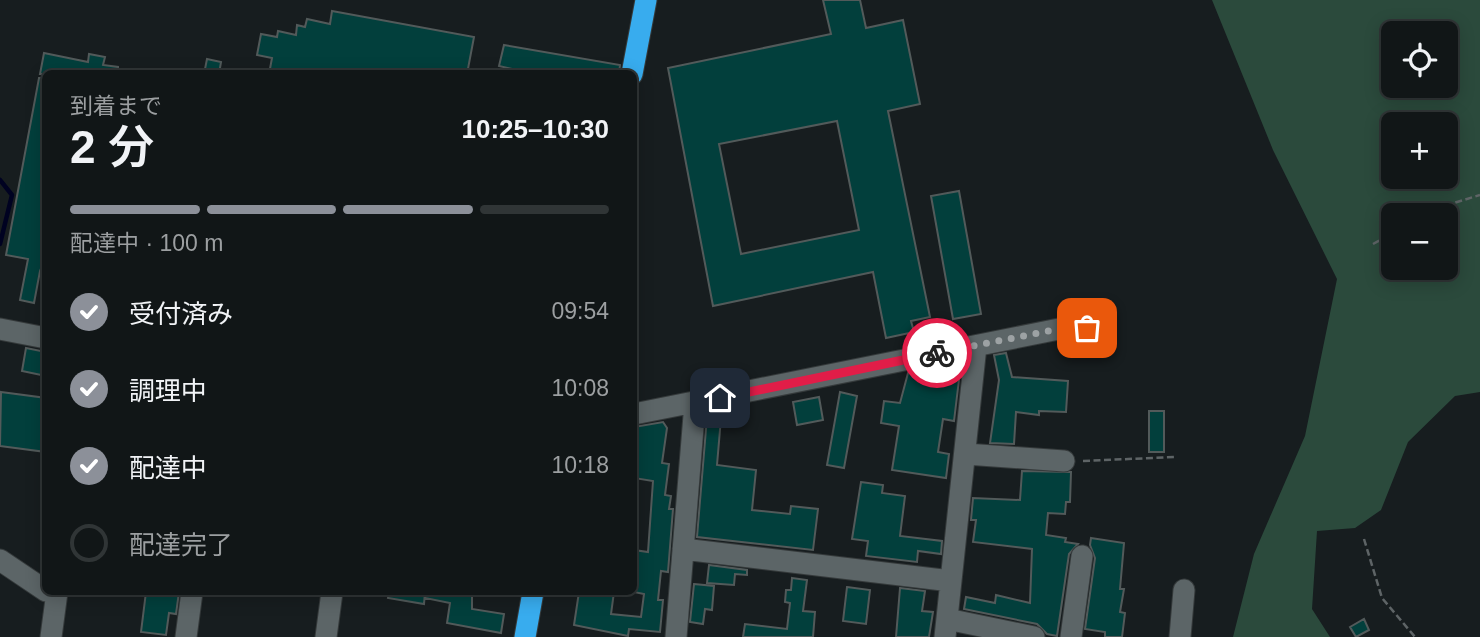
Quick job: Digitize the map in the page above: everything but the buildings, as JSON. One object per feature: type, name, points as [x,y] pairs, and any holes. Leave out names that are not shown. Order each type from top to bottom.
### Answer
[{"type":"highway","points":[[633,70],[646,0]]},
{"type":"highway","points":[[525,637],[532,595]]},
{"type":"street","points":[[637,413],[1059,329],[1087,328]]},
{"type":"street","points":[[0,329],[42,337]]},
{"type":"street","points":[[976,346],[967,454],[946,628],[1034,637]]},
{"type":"street","points":[[676,637],[695,403]]},
{"type":"street","points":[[967,454],[1064,461]]},
{"type":"street","points":[[683,549],[951,581]]},
{"type":"street","points":[[1071,637],[1082,556]]},
{"type":"street","points":[[0,560],[51,605]]},
{"type":"street","points":[[1180,637],[1184,590]]},
{"type":"street","points":[[186,637],[192,595]]},
{"type":"street","points":[[327,637],[332,595]]},
{"type":"path","points":[[1454,203],[1480,195]]},
{"type":"path","points":[[1373,244],[1381,240]]},
{"type":"path","points":[[1064,461],[1174,457]]},
{"type":"path","points":[[1364,539],[1382,598],[1415,637]]},
{"type":"green space","points":[[1212,0],[1480,0],[1480,392],[1455,396],[1408,442],[1381,510],[1355,528],[1317,531],[1312,609],[1330,637],[1233,637],[1254,554],[1305,436],[1337,279],[1273,150]]},
{"type":"waterway","points":[[0,180],[12,195],[0,244]]},
{"type":"way so far","points":[[937,353],[1059,329],[1087,328]]},
{"type":"route","points":[[720,398],[937,353]]}]
